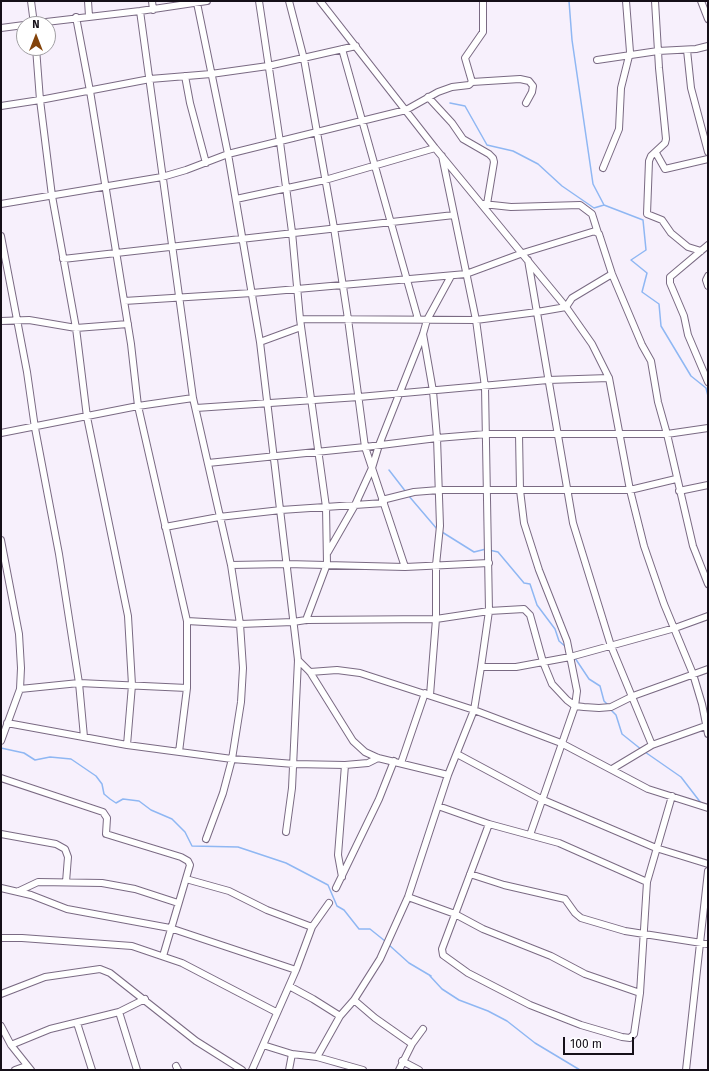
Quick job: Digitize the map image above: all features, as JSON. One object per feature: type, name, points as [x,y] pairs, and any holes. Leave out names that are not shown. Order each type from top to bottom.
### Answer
[{"type":"street","points":[[31,1],[32,16]]},
{"type":"street","points":[[88,1],[89,16]]},
{"type":"street","points":[[152,1],[154,10]]},
{"type":"street","points":[[56,20],[154,10],[206,1]]},
{"type":"street","points":[[259,1],[292,232],[300,319],[326,507],[327,564],[306,620]]},
{"type":"street","points":[[289,1],[304,59],[334,228],[365,447],[405,567]]},
{"type":"street","points":[[320,1],[435,148],[484,204],[566,307],[592,344],[609,378],[630,490],[653,574],[693,674],[707,725],[708,734]]},
{"type":"street","points":[[472,82],[465,58],[483,32],[483,1]]},
{"type":"street","points":[[603,168],[619,128],[621,88],[630,56],[626,1]]},
{"type":"street","points":[[655,1],[666,139],[665,143],[651,156],[647,214],[662,220],[671,234],[688,247],[701,251]]},
{"type":"street","points":[[701,1],[708,19]]},
{"type":"street","points":[[197,3],[228,154],[260,342],[298,660],[294,764],[286,832]]},
{"type":"street","points":[[140,11],[193,398],[231,565],[240,624],[242,668],[241,702],[232,759],[223,792],[206,839]]},
{"type":"street","points":[[76,17],[90,91],[128,324],[138,406],[187,621],[187,688],[179,752]]},
{"type":"street","points":[[1,28],[16,26]]},
{"type":"street","points":[[1,106],[150,79],[212,74],[268,66],[356,46]]},
{"type":"street","points":[[597,60],[658,51],[687,50],[708,46]]},
{"type":"street","points":[[342,49],[361,122],[375,166],[418,320]]},
{"type":"street","points":[[687,50],[691,88],[708,152]]},
{"type":"street","points":[[37,56],[40,100],[52,196],[76,328],[87,417],[128,616],[132,685],[127,745]]},
{"type":"street","points":[[185,76],[190,103],[206,163]]},
{"type":"street","points":[[1,204],[162,177],[206,163],[228,154],[406,110],[428,97],[452,87],[470,85],[472,82],[520,79],[529,81],[533,86],[532,92],[526,103]]},
{"type":"street","points":[[428,97],[452,123],[463,139],[490,154],[493,158],[494,162],[484,204]]},
{"type":"street","points":[[236,199],[325,180],[435,148]]},
{"type":"street","points":[[656,152],[665,169],[708,159]]},
{"type":"street","points":[[317,1057],[340,1016],[354,1000],[380,959],[408,896],[448,775],[474,710],[489,611],[485,387],[476,320],[442,156]]},
{"type":"street","points":[[484,204],[517,207],[550,207],[571,204],[580,205],[592,214],[612,274],[642,345],[651,361],[658,402],[693,546],[708,584]]},
{"type":"street","points":[[63,259],[242,237],[391,224],[454,215]]},
{"type":"street","points":[[124,301],[252,293],[466,274],[522,253],[592,231],[599,234]]},
{"type":"street","points":[[1,236],[28,372],[35,428],[59,554],[79,683],[84,737]]},
{"type":"street","points":[[708,246],[670,277],[670,283],[684,316],[688,335],[701,369],[708,382]]},
{"type":"street","points":[[528,260],[548,380],[569,491],[573,523],[588,577],[611,646],[652,745]]},
{"type":"street","points":[[300,319],[476,320],[537,312],[566,307],[572,298],[612,274]]},
{"type":"street","points":[[327,554],[355,505],[372,468],[379,445],[423,334],[427,320],[451,276]]},
{"type":"street","points":[[708,276],[706,280],[708,286]]},
{"type":"street","points":[[1,321],[17,319],[76,328],[128,324]]},
{"type":"street","points":[[260,342],[301,327]]},
{"type":"street","points":[[401,763],[427,694],[436,619],[436,565],[440,526],[437,438],[433,391],[423,334]]},
{"type":"street","points":[[196,408],[312,399],[359,398],[548,380],[609,378]]},
{"type":"street","points":[[1,433],[35,428],[138,406],[193,398]]},
{"type":"street","points":[[208,463],[486,434],[667,434],[708,428]]},
{"type":"street","points":[[519,434],[520,490],[527,535],[567,641],[577,691],[575,706],[541,799],[530,835]]},
{"type":"street","points":[[165,527],[219,517],[280,510],[355,505],[383,501],[414,492],[439,490],[630,490],[676,479]]},
{"type":"street","points":[[679,491],[708,485]]},
{"type":"street","points":[[1,540],[20,634],[21,668],[20,689],[1,741]]},
{"type":"street","points":[[231,565],[327,564],[405,567],[489,563]]},
{"type":"street","points":[[187,621],[240,624],[293,622],[306,620],[436,619],[489,611],[524,610],[528,611],[543,662],[552,684],[575,706],[605,708],[633,696],[708,669]]},
{"type":"street","points":[[481,667],[510,667],[570,657],[675,628],[708,616]]},
{"type":"street","points":[[298,660],[310,672],[353,741],[365,752],[378,758],[448,775]]},
{"type":"street","points":[[310,672],[337,670],[360,673],[474,710],[561,744],[612,769],[627,779],[648,789],[708,808]]},
{"type":"street","points":[[20,689],[79,683],[187,688]]},
{"type":"street","points":[[8,723],[127,745],[232,759],[294,764],[345,765],[368,763],[378,758]]},
{"type":"street","points":[[612,769],[652,745],[707,725]]},
{"type":"street","points":[[457,754],[541,799],[656,848],[708,864]]},
{"type":"street","points":[[336,888],[379,799],[394,761]]},
{"type":"street","points":[[342,877],[338,855],[345,765]]},
{"type":"street","points":[[1,778],[103,812],[107,818],[106,834],[181,857],[188,861],[190,865],[170,928],[164,956]]},
{"type":"street","points":[[489,824],[442,950],[443,955],[468,973],[530,1005],[580,1025],[622,1038],[630,1038],[634,1034],[640,993],[647,882],[672,796]]},
{"type":"street","points":[[438,806],[489,824],[559,843],[647,882]]},
{"type":"street","points":[[1,834],[56,844],[65,849],[68,857],[66,882]]},
{"type":"street","points":[[686,1070],[708,871]]},
{"type":"street","points":[[470,874],[504,885],[565,899],[580,918],[644,935],[708,944]]},
{"type":"street","points":[[186,880],[229,891],[267,910],[312,927]]},
{"type":"street","points":[[19,891],[38,882],[102,883],[135,889],[178,904]]},
{"type":"street","points":[[1,888],[19,891],[67,909],[170,928],[296,970]]},
{"type":"street","points":[[408,896],[455,914],[483,929],[551,956],[585,974],[640,993]]},
{"type":"street","points":[[252,1070],[276,1012],[296,970],[312,927],[328,903]]},
{"type":"street","points":[[1,938],[22,938],[132,946],[182,963],[276,1012]]},
{"type":"street","points":[[1,994],[45,977],[100,969],[110,973],[145,999],[196,1041],[242,1070]]},
{"type":"street","points":[[289,986],[340,1016]]},
{"type":"street","points":[[11,1045],[50,1029],[119,1012],[145,999]]},
{"type":"street","points":[[354,1000],[375,1018],[412,1044]]},
{"type":"street","points":[[119,1012],[137,1070]]},
{"type":"street","points":[[76,1023],[92,1070]]},
{"type":"street","points":[[1,1026],[11,1045],[29,1068],[15,1070]]},
{"type":"street","points":[[399,1070],[402,1061],[423,1029]]},
{"type":"street","points":[[263,1045],[292,1054],[317,1057],[363,1070]]},
{"type":"street","points":[[289,1070],[292,1054]]},
{"type":"street","points":[[402,1061],[419,1070]]},
{"type":"waterway","points":[[569,1],[572,40],[593,184],[604,205],[643,220],[646,250],[631,260],[647,273],[642,292],[659,304],[661,326],[691,376],[706,388],[708,396]]},
{"type":"waterway","points":[[450,103],[465,106],[487,145],[513,151],[538,164],[562,186],[594,208],[604,205]]},
{"type":"waterway","points":[[389,470],[406,492]]},
{"type":"waterway","points":[[408,495],[437,529]]},
{"type":"waterway","points":[[442,532],[474,552],[486,549]]},
{"type":"waterway","points":[[489,550],[498,552],[524,583],[530,584],[537,605],[555,629],[559,641],[566,647]]},
{"type":"waterway","points":[[575,658],[589,679],[600,686],[604,701],[608,705]]},
{"type":"waterway","points":[[611,710],[616,715],[622,734],[642,750]]},
{"type":"waterway","points":[[1,748],[24,753],[35,760],[50,757],[71,759],[96,776],[102,784],[104,794],[116,803],[123,799],[139,801],[151,810],[172,819],[185,832],[192,846],[238,847],[286,863],[328,885],[337,906],[344,910],[359,929],[370,929],[385,941]]},
{"type":"waterway","points":[[645,752],[681,777],[701,803]]},
{"type":"waterway","points":[[389,945],[409,963],[431,976]]},
{"type":"waterway","points":[[430,976],[442,989],[459,1000],[488,1011],[507,1021],[535,1043],[580,1070]]}]
